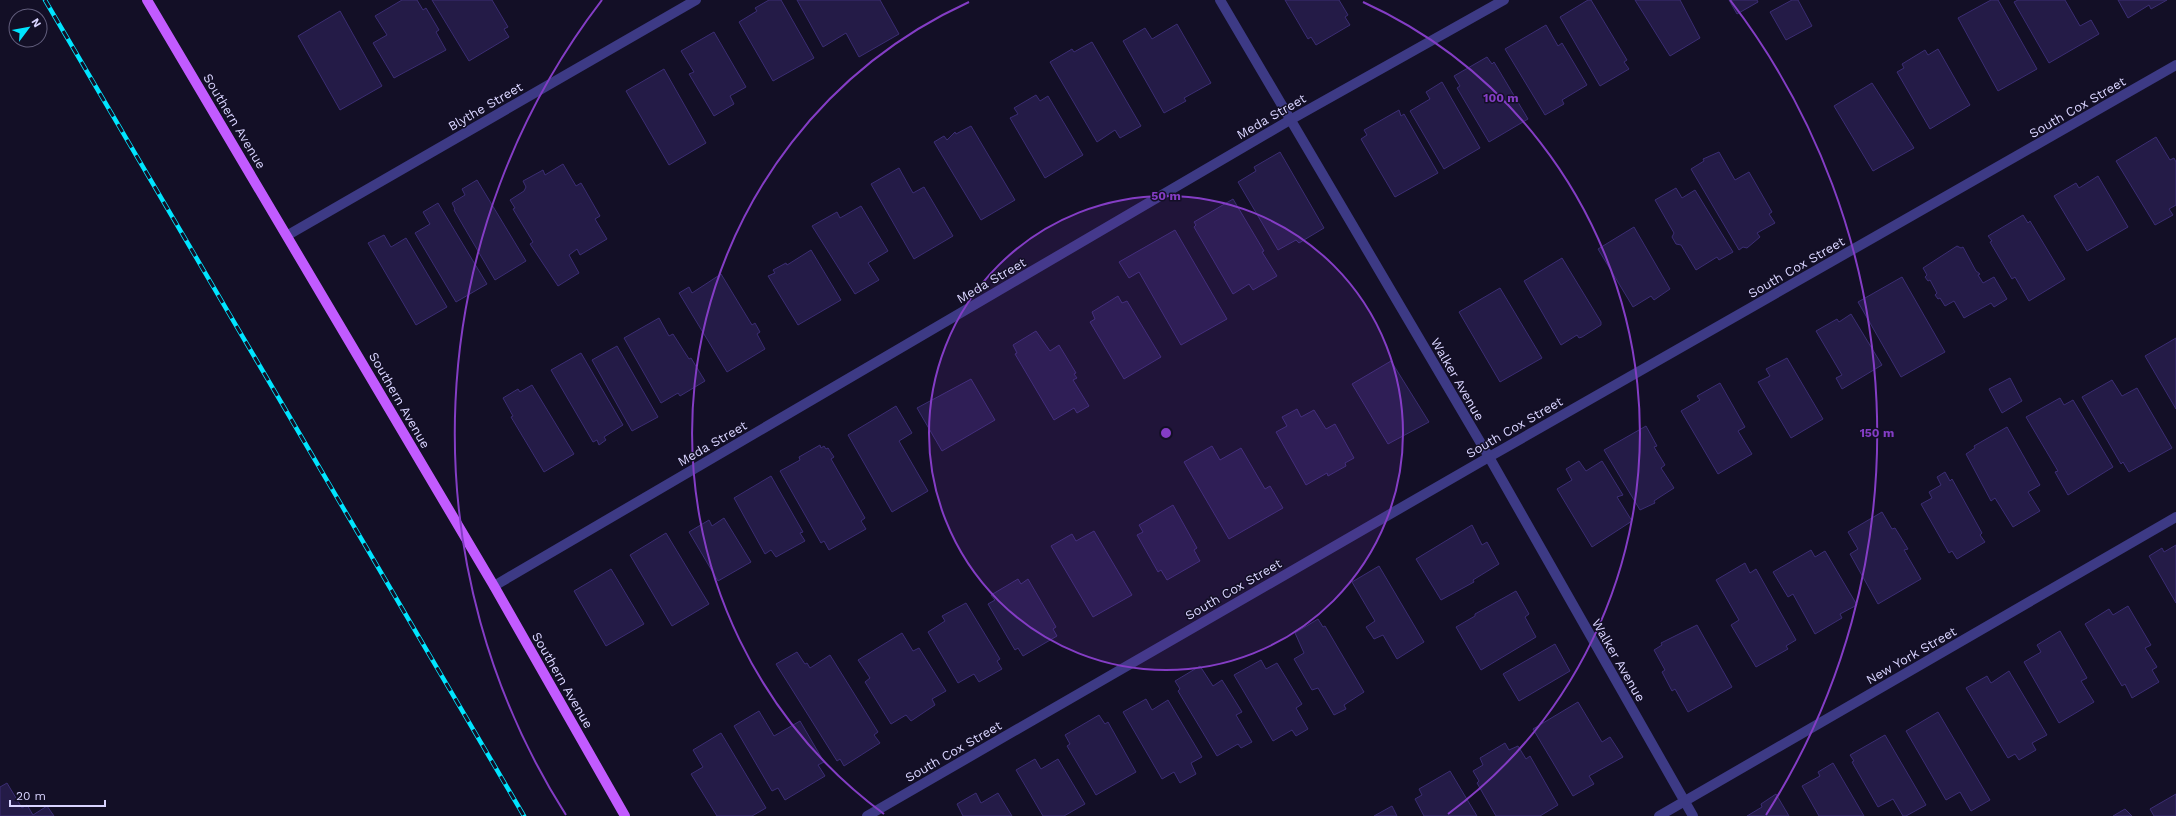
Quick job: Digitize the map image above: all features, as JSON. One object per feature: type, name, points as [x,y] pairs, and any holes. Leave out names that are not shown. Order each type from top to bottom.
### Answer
[{"type":"main road","name":"Southern Avenue","points":[[147,0],[288,235],[494,586],[625,816]]},
{"type":"street","name":"Blythe Street","points":[[288,235],[696,0]]},
{"type":"street","name":"Walker Avenue","points":[[1220,0],[1489,457],[1693,816]]},
{"type":"street","name":"Meda Street","points":[[494,586],[1290,120],[1504,0]]},
{"type":"street","name":"South Cox Street","points":[[867,816],[1489,457],[2176,65]]},
{"type":"street","name":"New York Street","points":[[1659,816],[2176,517]]},
{"type":"building","points":[[402,0],[417,0],[423,10],[426,8],[439,30],[436,32],[446,50],[394,78],[373,43],[387,35],[375,16]]},
{"type":"building","points":[[432,0],[492,0],[508,27],[504,29],[509,37],[469,61]]},
{"type":"building","points":[[769,0],[781,0],[814,58],[773,81],[739,22],[757,11],[755,8]]},
{"type":"building","points":[[797,0],[880,0],[899,34],[859,57],[846,33],[823,47]]},
{"type":"building","points":[[1285,0],[1339,0],[1348,15],[1345,17],[1350,25],[1316,45],[1311,37],[1308,39]]},
{"type":"building","points":[[1588,0],[1591,0],[1627,60],[1624,62],[1629,69],[1600,86],[1560,17]]},
{"type":"building","points":[[1635,0],[1680,0],[1700,38],[1670,56]]},
{"type":"building","points":[[1729,0],[1757,0],[1758,2],[1737,14]]},
{"type":"building","points":[[1792,0],[1798,0],[1812,26],[1786,40],[1770,12]]},
{"type":"building","points":[[1991,0],[1998,0],[2037,69],[1998,91],[1958,18]]},
{"type":"building","points":[[2018,0],[2065,0],[2080,26],[2091,20],[2099,34],[2049,63],[2014,2]]},
{"type":"building","points":[[2118,0],[2167,0],[2151,9],[2149,5],[2128,18]]},
{"type":"building","points":[[340,11],[382,86],[340,110],[298,36]]},
{"type":"building","points":[[1177,24],[1211,83],[1184,98],[1186,101],[1164,113],[1123,41],[1145,28],[1152,39]]},
{"type":"building","points":[[1546,25],[1558,46],[1562,43],[1587,85],[1562,100],[1564,104],[1545,115],[1505,49]]},
{"type":"building","points":[[714,32],[746,87],[730,96],[734,104],[714,116],[689,74],[694,72],[681,51]]},
{"type":"building","points":[[1092,42],[1141,126],[1120,138],[1115,130],[1097,142],[1050,62],[1072,49],[1074,52]]},
{"type":"building","points":[[1938,49],[1970,105],[1930,129],[1897,72],[1904,68],[1902,64],[1925,50],[1928,55]]},
{"type":"building","points":[[1487,57],[1492,64],[1494,62],[1528,119],[1489,142],[1457,88],[1460,86],[1454,76]]},
{"type":"building","points":[[664,69],[706,143],[669,165],[626,91]]},
{"type":"building","points":[[1442,82],[1480,148],[1444,169],[1410,111],[1430,99],[1426,92]]},
{"type":"building","points":[[1872,83],[1914,148],[1873,171],[1834,106]]},
{"type":"building","points":[[1036,95],[1040,101],[1048,96],[1083,155],[1045,178],[1010,118],[1018,114],[1014,108]]},
{"type":"building","points":[[1399,110],[1401,116],[1404,114],[1438,173],[1395,197],[1361,139],[1367,135],[1364,130]]},
{"type":"building","points":[[971,126],[1015,200],[981,220],[934,142],[944,136],[947,140],[955,132],[956,134]]},
{"type":"building","points":[[2156,137],[2170,160],[2174,158],[2176,162],[2176,205],[2169,209],[2173,215],[2155,225],[2116,161]]},
{"type":"building","points":[[1280,152],[1324,228],[1299,243],[1296,240],[1278,250],[1238,182],[1256,171],[1254,167]]},
{"type":"building","points":[[1719,152],[1735,180],[1749,172],[1772,212],[1769,214],[1775,223],[1757,233],[1760,237],[1747,248],[1743,247],[1739,250],[1691,169],[1704,161],[1703,159]]},
{"type":"building","points":[[563,164],[576,186],[581,183],[600,216],[595,219],[607,239],[580,255],[577,249],[569,255],[579,273],[558,286],[530,244],[533,242],[513,209],[515,208],[510,200],[524,191],[526,187],[523,181],[543,170],[545,175]]},
{"type":"building","points":[[899,168],[913,193],[924,187],[953,236],[914,259],[871,184]]},
{"type":"building","points":[[2098,176],[2128,227],[2087,251],[2054,196],[2076,183],[2079,188]]},
{"type":"building","points":[[477,180],[526,261],[495,280],[454,210],[455,209],[452,203],[465,195],[462,189]]},
{"type":"building","points":[[1676,188],[1682,198],[1695,190],[1733,252],[1719,260],[1717,257],[1696,270],[1681,245],[1676,244],[1672,237],[1674,233],[1655,200]]},
{"type":"building","points":[[1233,199],[1277,276],[1253,290],[1249,284],[1233,294],[1194,227],[1196,225],[1194,222]]},
{"type":"building","points":[[438,203],[487,284],[456,302],[415,233],[430,224],[423,212]]},
{"type":"building","points":[[861,206],[888,251],[868,263],[879,280],[855,294],[812,226],[837,212],[840,218]]},
{"type":"building","points":[[2023,215],[2028,223],[2030,221],[2065,279],[2029,301],[2015,277],[2012,279],[1988,236]]},
{"type":"building","points":[[1634,227],[1670,289],[1654,300],[1651,296],[1633,307],[1598,249]]},
{"type":"building","points":[[1175,230],[1227,319],[1181,345],[1139,272],[1129,278],[1119,262]]},
{"type":"building","points":[[384,235],[391,247],[406,238],[447,307],[416,325],[368,243]]},
{"type":"building","points":[[1957,246],[1961,248],[1963,247],[1976,271],[1980,274],[1978,275],[1983,283],[1994,277],[2007,299],[1994,307],[1991,303],[1964,318],[1954,301],[1945,306],[1940,298],[1938,299],[1935,295],[1937,293],[1930,280],[1928,281],[1925,277],[1927,275],[1923,268]]},
{"type":"building","points":[[811,250],[841,300],[798,325],[768,276],[775,273],[773,270],[786,263],[787,265]]},
{"type":"building","points":[[1562,258],[1601,322],[1601,325],[1582,337],[1579,338],[1577,335],[1561,345],[1524,281]]},
{"type":"building","points":[[721,274],[752,325],[755,323],[760,332],[757,334],[765,349],[727,372],[679,293],[689,287],[692,293]]},
{"type":"building","points":[[1902,277],[1945,352],[1901,377],[1858,302]]},
{"type":"building","points":[[1500,288],[1542,358],[1500,382],[1459,312]]},
{"type":"building","points":[[1118,296],[1122,303],[1127,301],[1161,357],[1124,379],[1090,322],[1095,319],[1092,312]]},
{"type":"building","points":[[1851,314],[1882,365],[1842,389],[1836,378],[1842,375],[1816,331],[1837,319],[1839,322]]},
{"type":"building","points":[[659,318],[669,336],[673,334],[689,359],[691,358],[705,381],[680,396],[678,393],[661,403],[624,338]]},
{"type":"building","points":[[1036,331],[1050,351],[1059,345],[1076,373],[1074,374],[1077,378],[1073,380],[1089,406],[1077,413],[1074,408],[1054,420],[1015,354],[1017,353],[1013,345]]},
{"type":"building","points":[[2176,338],[2176,409],[2145,356]]},
{"type":"building","points":[[617,346],[658,417],[632,431],[592,360]]},
{"type":"building","points":[[581,353],[623,425],[604,437],[606,440],[599,445],[597,440],[593,442],[551,370]]},
{"type":"building","points":[[1787,358],[1823,419],[1791,438],[1758,382],[1770,376],[1766,369]]},
{"type":"building","points":[[1391,361],[1429,422],[1388,444],[1352,384]]},
{"type":"building","points":[[2010,378],[2022,401],[2002,413],[1989,389]]},
{"type":"building","points":[[971,379],[995,420],[942,451],[917,408]]},
{"type":"building","points":[[2112,380],[2122,396],[2137,388],[2172,448],[2129,472],[2123,462],[2121,464],[2082,397]]},
{"type":"building","points":[[1720,383],[1745,427],[1738,431],[1752,454],[1718,474],[1681,411],[1700,400],[1697,396]]},
{"type":"building","points":[[532,385],[574,454],[544,472],[511,417],[513,416],[503,398],[518,389],[520,392]]},
{"type":"building","points":[[2060,398],[2064,405],[2073,400],[2113,467],[2068,495],[2055,472],[2058,471],[2026,417]]},
{"type":"building","points":[[896,406],[912,433],[899,441],[928,491],[892,512],[848,435]]},
{"type":"building","points":[[1297,409],[1301,417],[1314,410],[1326,429],[1335,424],[1354,458],[1345,463],[1346,466],[1328,476],[1327,473],[1306,485],[1276,432],[1287,426],[1282,417]]},
{"type":"building","points":[[1646,426],[1657,446],[1654,447],[1665,465],[1661,468],[1674,488],[1654,501],[1655,503],[1640,510],[1604,450]]},
{"type":"building","points":[[2007,427],[2040,485],[2028,492],[2040,511],[2013,527],[1995,498],[1991,501],[1966,454],[1975,448],[1974,446]]},
{"type":"building","points":[[820,445],[821,448],[824,446],[826,449],[828,448],[834,457],[831,459],[865,518],[861,521],[866,529],[829,550],[824,541],[821,543],[780,471],[800,460],[799,457]]},
{"type":"building","points":[[1212,446],[1220,460],[1241,448],[1265,489],[1270,486],[1283,508],[1229,539],[1184,462]]},
{"type":"building","points":[[1579,461],[1586,471],[1602,461],[1623,495],[1617,497],[1632,521],[1592,547],[1557,489],[1572,480],[1566,469]]},
{"type":"building","points":[[1945,472],[1950,481],[1952,479],[1982,533],[1980,535],[1985,542],[1957,559],[1952,551],[1949,553],[1921,504],[1932,498],[1929,492],[1941,485],[1937,477]]},
{"type":"building","points":[[771,476],[803,532],[800,533],[805,541],[776,557],[771,550],[765,554],[734,498]]},
{"type":"building","points":[[1173,505],[1197,548],[1194,550],[1200,561],[1167,580],[1161,570],[1158,572],[1137,535],[1143,532],[1139,525]]},
{"type":"building","points":[[1882,512],[1892,529],[1895,528],[1908,549],[1904,550],[1921,579],[1878,604],[1850,554],[1858,549],[1848,532]]},
{"type":"building","points":[[724,518],[751,562],[718,581],[689,532],[709,520],[712,526]]},
{"type":"building","points":[[1472,525],[1482,545],[1487,542],[1499,564],[1473,580],[1474,582],[1441,600],[1416,559]]},
{"type":"building","points":[[1094,531],[1132,595],[1093,617],[1051,546],[1072,534],[1076,541]]},
{"type":"building","points":[[666,533],[709,604],[672,626],[630,555]]},
{"type":"building","points":[[2176,545],[2176,603],[2149,556],[2162,548],[2164,552]]},
{"type":"building","points":[[1811,550],[1815,557],[1825,551],[1857,605],[1840,614],[1842,618],[1815,634],[1793,594],[1788,597],[1773,572]]},
{"type":"building","points":[[1745,563],[1750,573],[1756,569],[1796,640],[1786,646],[1788,649],[1756,667],[1731,625],[1739,620],[1716,580]]},
{"type":"building","points":[[1379,566],[1424,642],[1397,659],[1383,635],[1374,639],[1366,627],[1375,621],[1352,582]]},
{"type":"building","points":[[611,569],[644,624],[606,646],[574,591]]},
{"type":"building","points":[[1018,579],[1021,584],[1028,579],[1056,627],[1053,629],[1057,636],[1023,656],[1018,648],[1015,650],[988,604],[995,600],[991,595]]},
{"type":"building","points":[[1516,591],[1529,614],[1525,617],[1536,637],[1481,670],[1456,627],[1475,616],[1475,614]]},
{"type":"building","points":[[966,603],[1000,659],[997,661],[1002,669],[979,682],[974,674],[958,683],[928,632],[945,621],[942,616]]},
{"type":"building","points":[[2128,606],[2151,645],[2145,648],[2157,667],[2152,670],[2159,682],[2132,698],[2125,684],[2122,686],[2085,624],[2109,609],[2113,615]]},
{"type":"building","points":[[1318,619],[1323,627],[1325,626],[1364,692],[1344,705],[1346,709],[1334,715],[1318,688],[1312,690],[1294,659],[1304,653],[1295,633]]},
{"type":"building","points":[[1697,625],[1732,687],[1688,712],[1675,689],[1672,691],[1662,672],[1665,670],[1654,650],[1662,645],[1661,643]]},
{"type":"building","points":[[2060,631],[2087,678],[2081,681],[2094,702],[2059,723],[2024,662],[2041,652],[2037,645]]},
{"type":"building","points":[[902,633],[913,651],[919,648],[946,691],[932,699],[935,705],[911,721],[906,715],[891,724],[865,682],[870,678],[858,660]]},
{"type":"building","points":[[1555,644],[1570,671],[1519,701],[1503,674]]},
{"type":"building","points":[[797,652],[805,664],[807,663],[810,668],[830,655],[878,732],[874,735],[880,743],[844,766],[840,759],[837,761],[776,664]]},
{"type":"building","points":[[1261,660],[1266,669],[1277,663],[1302,704],[1296,708],[1308,729],[1296,736],[1292,730],[1273,741],[1234,675]]},
{"type":"building","points":[[1200,666],[1213,686],[1222,680],[1242,712],[1236,715],[1252,742],[1241,748],[1238,744],[1217,756],[1178,691],[1180,689],[1175,681]]},
{"type":"building","points":[[2009,671],[2047,735],[2032,743],[2036,750],[2019,760],[2015,754],[2008,758],[1966,688],[1987,676],[1991,683]]},
{"type":"building","points":[[1146,699],[1152,710],[1168,700],[1202,757],[1191,763],[1196,774],[1180,783],[1174,772],[1162,779],[1123,712]]},
{"type":"building","points":[[1578,702],[1602,742],[1610,737],[1623,757],[1589,776],[1594,784],[1573,796],[1533,729]]},
{"type":"building","points":[[759,711],[774,736],[800,721],[824,762],[818,765],[825,776],[785,800],[778,788],[772,791],[734,726]]},
{"type":"building","points":[[1938,712],[1990,800],[1971,811],[1960,792],[1946,800],[1906,731]]},
{"type":"building","points":[[1099,715],[1105,724],[1108,722],[1136,772],[1096,795],[1067,746],[1070,744],[1065,735]]},
{"type":"building","points":[[721,733],[766,808],[752,816],[717,816],[691,774],[703,767],[693,750]]},
{"type":"building","points":[[1885,735],[1926,805],[1906,816],[1903,816],[1893,799],[1878,807],[1852,762],[1854,761],[1850,755]]},
{"type":"building","points":[[1505,743],[1509,750],[1518,746],[1526,759],[1530,756],[1558,805],[1540,816],[1496,816],[1477,783],[1479,781],[1473,771],[1483,765],[1480,758]]},
{"type":"building","points":[[1035,759],[1041,769],[1058,759],[1085,804],[1064,816],[1043,816],[1016,770]]},
{"type":"building","points":[[1833,763],[1864,816],[1819,816],[1802,786],[1820,776],[1818,772]]},
{"type":"building","points":[[1450,771],[1477,816],[1424,816],[1415,799],[1422,795],[1419,789]]},
{"type":"building","points":[[7,783],[22,808],[27,805],[33,815],[47,806],[54,816],[0,816],[0,787]]},
{"type":"building","points":[[976,793],[981,803],[998,793],[1012,816],[963,816],[957,804]]},
{"type":"building","points":[[1776,794],[1789,816],[1747,816],[1762,807],[1761,804]]},
{"type":"building","points":[[2176,794],[2176,816],[2154,816],[2150,809]]},
{"type":"building","points":[[1392,806],[1397,816],[1374,816]]},
{"type":"building","points":[[2125,809],[2132,816],[2113,816]]},
{"type":"railway","points":[[45,0],[524,816]]}]
